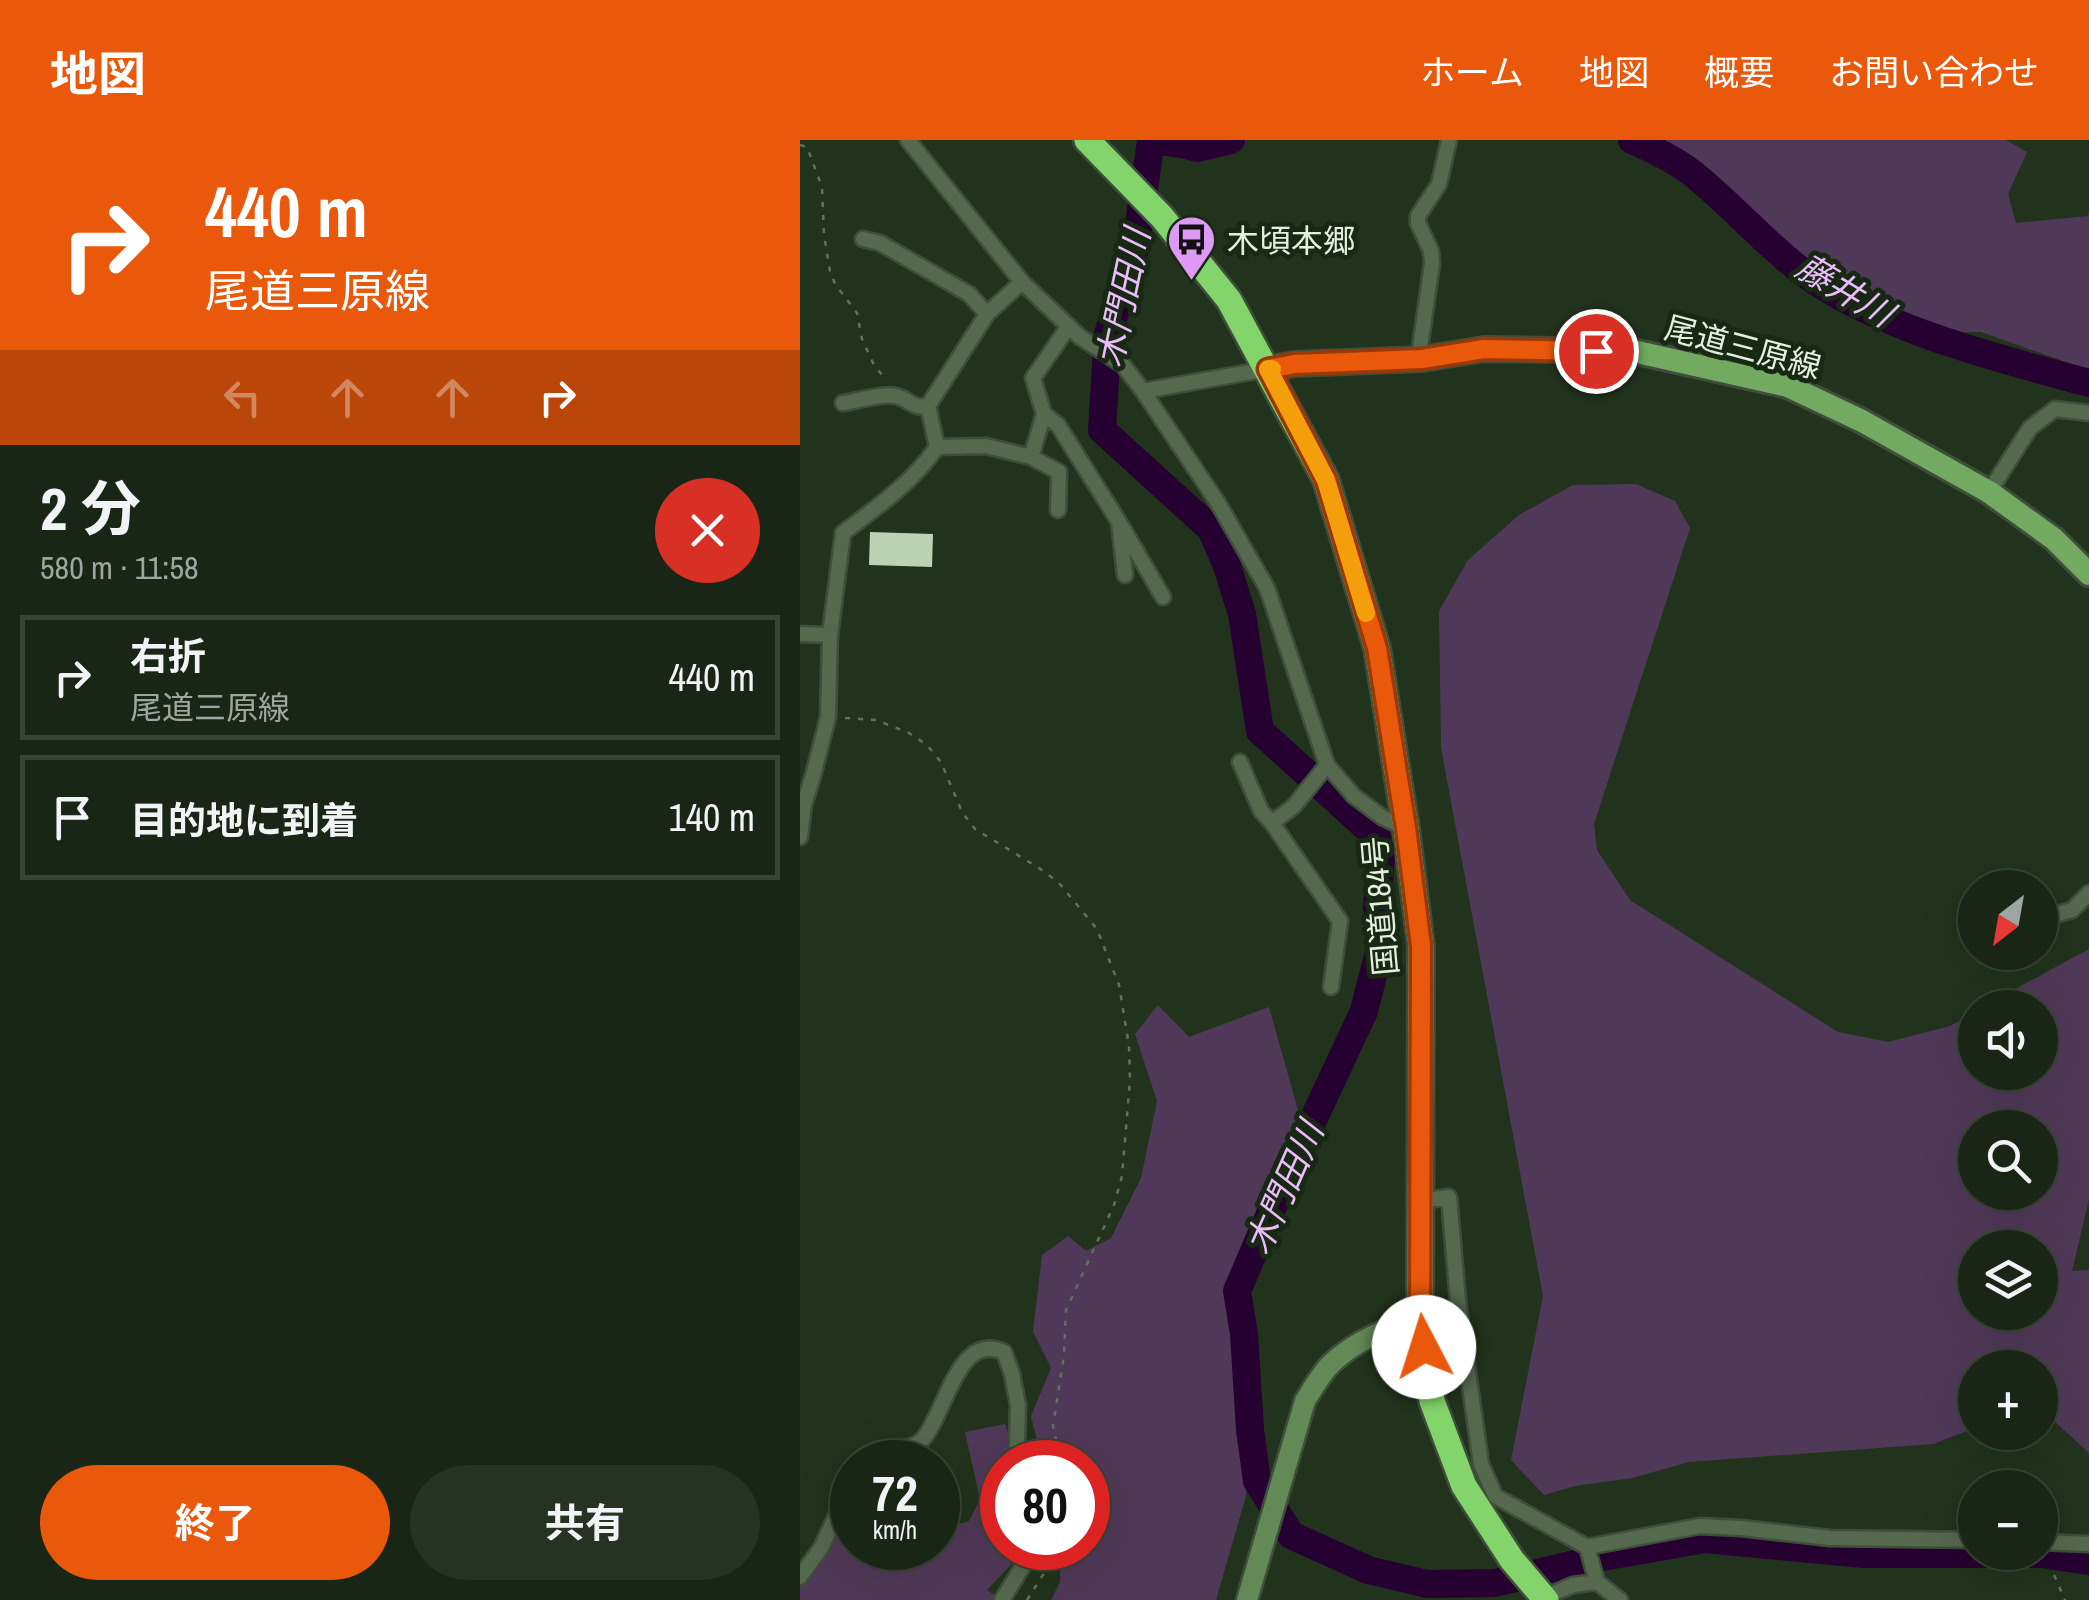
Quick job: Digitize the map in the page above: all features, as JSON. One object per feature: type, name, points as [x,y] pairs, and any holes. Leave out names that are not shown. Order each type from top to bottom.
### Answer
[{"type":"highway","name":"国道184号","points":[[1087,140],[1162,217],[1229,300],[1326,480],[1377,648],[1421,946],[1420,1320],[1432,1401],[1464,1486],[1542,1598]]},
{"type":"main road","name":"尾道三原線","points":[[1268,369],[1294,364],[1422,359],[1484,349],[1633,351],[1788,386],[1862,421],[1989,492],[2054,539],[2089,574]]},
{"type":"street","points":[[908,140],[1022,282],[1093,347],[1123,364],[1143,391],[1218,503],[1266,588],[1327,765],[1354,796],[1382,818],[1406,828]]},
{"type":"street","points":[[1422,359],[1420,348],[1432,251],[1418,216],[1439,184],[1449,140]]},
{"type":"street","points":[[863,240],[880,243],[969,294],[987,314]]},
{"type":"street","points":[[843,403],[895,395],[912,405],[928,406],[987,314],[1022,282]]},
{"type":"street","points":[[1068,326],[1033,378],[1044,414],[1058,425],[1163,597]]},
{"type":"street","points":[[1143,391],[1268,369]]},
{"type":"street","points":[[800,837],[804,804],[828,717],[830,636],[843,533],[922,470],[937,448],[928,406]]},
{"type":"street","points":[[1989,492],[2030,428],[2055,409],[2089,413]]},
{"type":"street","points":[[1030,457],[1044,414]]},
{"type":"street","points":[[937,448],[986,446],[1030,457],[1059,472],[1058,510]]},
{"type":"street","points":[[1118,522],[1125,575]]},
{"type":"street","points":[[800,634],[830,636]]},
{"type":"street","points":[[1240,762],[1261,811],[1340,920],[1331,987]]},
{"type":"street","points":[[1272,824],[1294,806],[1327,765]]},
{"type":"street","points":[[2058,914],[2072,910],[2089,892]]},
{"type":"street","points":[[1420,1201],[1449,1197],[1458,1301],[1481,1464],[1495,1496],[1587,1547],[1700,1526],[1830,1538],[1958,1540]]},
{"type":"street","points":[[1246,1600],[1305,1401],[1333,1362],[1396,1325],[1420,1320]]},
{"type":"street","points":[[921,1440],[966,1360],[980,1349],[992,1346],[1004,1352],[1012,1374],[1018,1405],[1018,1440]]},
{"type":"street","points":[[800,1578],[830,1528]]},
{"type":"street","points":[[2058,1543],[2089,1544]]},
{"type":"street","points":[[1587,1547],[1597,1582],[1620,1600]]},
{"type":"street","points":[[1002,1600],[1020,1570]]},
{"type":"street","points":[[1542,1598],[1573,1585],[1597,1582]]},
{"type":"path","points":[[800,145],[807,147],[822,187],[830,271],[857,314],[862,340],[874,365],[895,395]]},
{"type":"path","points":[[828,717],[876,720],[926,745],[941,762],[962,812],[975,829],[1059,884],[1096,929],[1119,984],[1130,1080],[1122,1176],[1114,1205],[1066,1310],[1064,1355],[1053,1426],[1057,1440]]},
{"type":"path","points":[[1027,1600],[1046,1570]]},
{"type":"path","points":[[2054,1575],[2064,1600]]},
{"type":"shaded area","points":[[1639,140],[2006,140],[2027,152],[2008,194],[2016,223],[2089,213],[2089,370],[1981,332],[1882,333],[1799,284]]},
{"type":"shaded area","points":[[1636,484],[1675,501],[1690,528],[1594,824],[1597,850],[1630,900],[1838,1032],[1888,1042],[1958,1022],[1958,1090],[2058,1090],[2058,990],[2013,990],[2050,970],[2058,970],[2058,966],[2089,949],[2089,1199],[2072,1271],[2089,1270],[2089,1453],[2058,1425],[2058,1350],[1958,1350],[1958,1434],[1933,1444],[1689,1462],[1544,1495],[1511,1460],[1543,1296],[1441,748],[1439,611],[1468,560],[1519,515],[1573,485]]},
{"type":"shaded area","points":[[1158,1005],[1189,1037],[1269,1007],[1303,1128],[1228,1281],[1238,1399],[1248,1451],[1246,1496],[1216,1600],[1051,1600],[1060,1582],[1060,1570],[1110,1570],[1110,1440],[1037,1440],[1031,1416],[1051,1368],[1033,1332],[1042,1255],[1068,1236],[1086,1251],[1111,1238],[1141,1178],[1157,1101],[1135,1034]]},
{"type":"shaded area","points":[[1005,1424],[1010,1440],[980,1440],[980,1499],[965,1432]]},
{"type":"shaded area","points":[[980,1499],[980,1570],[1006,1570],[987,1590],[1002,1600],[800,1600],[800,1585],[815,1573],[830,1539],[830,1570],[960,1570],[960,1524],[969,1521]]},
{"type":"building","points":[[870,532],[933,534],[932,567],[869,565]]},
{"type":"waterway","name":"藤井川","points":[[1151,140],[1197,148],[1231,140]]},
{"type":"waterway","name":"藤井川","points":[[1632,140],[1692,173],[1785,258],[1848,301],[1949,343],[2089,383]]},
{"type":"waterway","name":"木門田川","points":[[1151,141],[1135,250],[1108,334],[1102,430],[1211,529],[1242,614],[1260,731],[1377,837],[1381,856],[1377,908],[1383,936],[1364,1011],[1237,1291],[1257,1481],[1291,1535],[1368,1570],[1427,1584],[1495,1583],[1608,1556],[1705,1539],[1864,1554],[2041,1554],[2089,1561]]},
{"type":"slow traffic","points":[[1272,369],[1268,369],[1326,480],[1366,613]]},
{"type":"place","name":"木頃本郷","points":[[1192,282]]},
{"type":"route","points":[[1424,1347],[1420,1320],[1421,946],[1406,828],[1377,648],[1326,480],[1268,369],[1294,364],[1422,359],[1484,349],[1596,351]]}]
